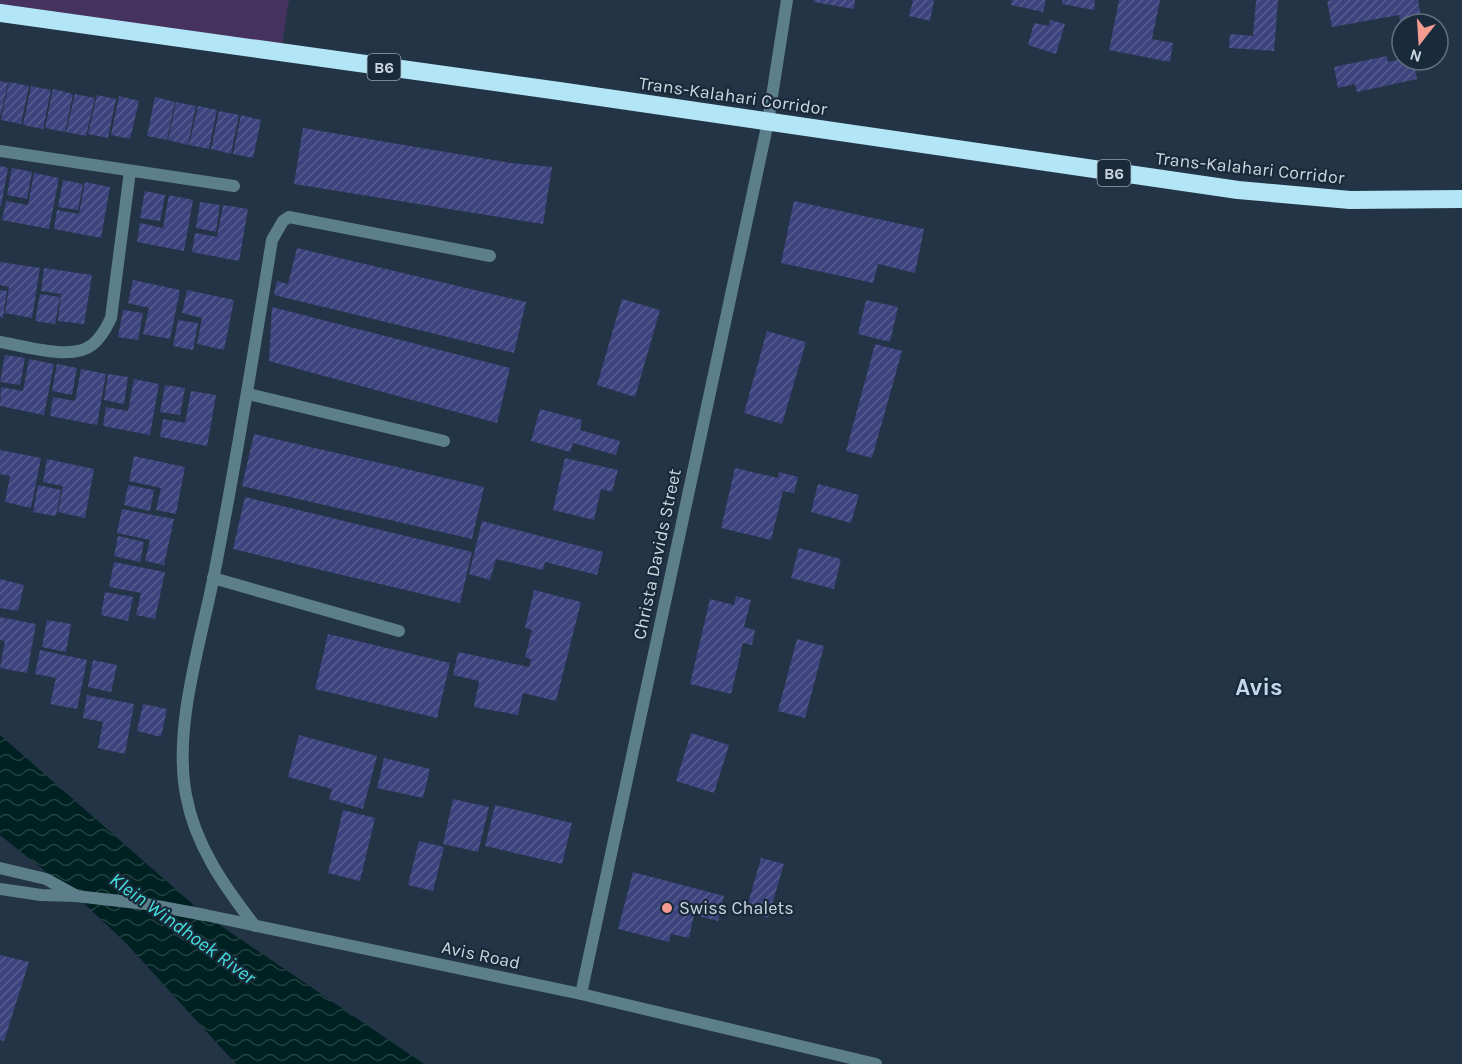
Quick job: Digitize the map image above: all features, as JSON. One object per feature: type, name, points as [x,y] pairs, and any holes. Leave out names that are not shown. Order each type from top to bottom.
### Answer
[{"type":"highway","name":"Trans-Kalahari Corridor","points":[[0,13],[1238,190],[1350,200],[1462,198]]},
{"type":"street","name":"Christa Davids Street","points":[[581,994],[768,122],[787,0]]},
{"type":"street","points":[[0,151],[234,186]]},
{"type":"street","points":[[0,342],[65,353],[90,347],[104,334],[111,318],[130,171]]},
{"type":"street","points":[[255,926],[233,898],[202,847],[188,805],[183,771],[184,738],[195,659],[248,394],[273,240],[283,221],[289,218],[490,256]]},
{"type":"street","points":[[248,394],[444,441]]},
{"type":"street","points":[[213,578],[399,631]]},
{"type":"street","name":"Avis Road","points":[[0,868],[46,879],[76,896]]},
{"type":"street","name":"Avis Road","points":[[0,889],[146,904],[581,994],[876,1064]]},
{"type":"shaded area","points":[[0,0],[289,0],[281,52],[0,7]]},
{"type":"water","name":"Klein Windhoek River","points":[[0,735],[205,915],[424,1064],[236,1064],[125,942],[76,896],[0,835]]},
{"type":"building","points":[[814,0],[855,0],[854,9],[814,2]]},
{"type":"building","points":[[913,0],[934,0],[930,21],[909,16]]},
{"type":"building","points":[[1012,0],[1046,0],[1043,12],[1011,5]]},
{"type":"building","points":[[1062,0],[1095,0],[1094,10],[1062,4]]},
{"type":"building","points":[[1119,0],[1160,0],[1152,39],[1173,43],[1170,62],[1109,50]]},
{"type":"building","points":[[1256,0],[1278,0],[1274,51],[1229,48],[1230,34],[1253,36]]},
{"type":"building","points":[[1418,0],[1420,12],[1390,12],[1390,17],[1332,27],[1327,1]]},
{"type":"building","points":[[1050,20],[1065,24],[1056,54],[1028,45],[1034,23],[1049,26]]},
{"type":"building","points":[[1387,56],[1388,62],[1390,62],[1390,72],[1416,72],[1417,79],[1357,92],[1355,84],[1338,88],[1334,67]]},
{"type":"building","points":[[0,81],[8,83],[1,115],[0,115]]},
{"type":"building","points":[[9,82],[29,86],[21,124],[1,120]]},
{"type":"building","points":[[31,86],[51,90],[43,129],[23,125]]},
{"type":"building","points":[[53,89],[73,94],[65,132],[45,128]]},
{"type":"building","points":[[75,94],[95,98],[86,136],[66,132]]},
{"type":"building","points":[[97,95],[116,99],[108,138],[88,134]]},
{"type":"building","points":[[119,96],[139,101],[130,139],[111,135]]},
{"type":"building","points":[[155,97],[175,102],[167,140],[147,136]]},
{"type":"building","points":[[176,102],[196,106],[188,145],[168,140]]},
{"type":"building","points":[[198,106],[217,110],[209,149],[189,145]]},
{"type":"building","points":[[219,111],[239,115],[231,154],[211,149]]},
{"type":"building","points":[[241,115],[261,120],[253,158],[233,154]]},
{"type":"building","points":[[303,128],[511,163],[552,167],[543,224],[294,184]]},
{"type":"building","points":[[0,166],[8,168],[1,206],[0,206]]},
{"type":"building","points":[[12,168],[32,172],[27,199],[7,195]]},
{"type":"building","points":[[34,173],[59,178],[49,229],[2,220],[6,201],[28,205]]},
{"type":"building","points":[[63,180],[83,184],[78,210],[58,207]]},
{"type":"building","points":[[85,182],[110,187],[101,238],[54,229],[57,210],[79,214]]},
{"type":"building","points":[[145,191],[165,195],[160,221],[140,218]]},
{"type":"building","points":[[169,195],[193,200],[184,251],[137,242],[140,223],[163,228]]},
{"type":"building","points":[[794,201],[924,229],[915,273],[878,264],[873,283],[781,263]]},
{"type":"building","points":[[200,202],[220,205],[216,232],[196,228]]},
{"type":"building","points":[[223,205],[248,209],[239,261],[192,252],[195,233],[217,237]]},
{"type":"building","points":[[297,248],[526,302],[514,353],[274,295],[277,281],[288,284]]},
{"type":"building","points":[[0,262],[40,268],[32,318],[5,313],[9,287],[0,285]]},
{"type":"building","points":[[44,268],[92,275],[84,324],[58,321],[61,294],[41,291]]},
{"type":"building","points":[[133,280],[180,290],[170,339],[143,334],[149,308],[128,303]]},
{"type":"building","points":[[0,290],[7,291],[3,318],[0,317]]},
{"type":"building","points":[[187,290],[234,300],[224,350],[197,344],[202,318],[182,313]]},
{"type":"building","points":[[40,294],[60,297],[55,324],[35,321]]},
{"type":"building","points":[[622,299],[660,310],[635,397],[597,385]]},
{"type":"building","points":[[866,300],[898,307],[890,342],[858,334]]},
{"type":"building","points":[[272,307],[510,368],[497,423],[269,361]]},
{"type":"building","points":[[123,310],[143,313],[138,340],[118,337]]},
{"type":"building","points":[[178,320],[198,323],[193,350],[173,346]]},
{"type":"building","points":[[767,331],[806,342],[782,424],[744,413]]},
{"type":"building","points":[[875,344],[902,351],[872,458],[846,451]]},
{"type":"building","points":[[5,355],[25,358],[20,385],[0,382]]},
{"type":"building","points":[[29,359],[54,364],[44,415],[0,406],[1,387],[23,391]]},
{"type":"building","points":[[57,364],[77,368],[72,395],[52,391]]},
{"type":"building","points":[[81,369],[106,374],[97,425],[50,416],[53,397],[75,401]]},
{"type":"building","points":[[108,374],[128,377],[124,404],[104,400]]},
{"type":"building","points":[[134,379],[159,384],[150,435],[103,426],[106,407],[128,411]]},
{"type":"building","points":[[165,385],[185,388],[180,415],[160,412]]},
{"type":"building","points":[[191,391],[216,395],[207,446],[160,437],[163,419],[185,423]]},
{"type":"building","points":[[540,409],[582,420],[580,430],[620,441],[616,455],[573,443],[570,452],[531,441]]},
{"type":"building","points":[[254,434],[484,487],[472,539],[242,486]]},
{"type":"building","points":[[0,450],[41,458],[31,508],[5,502],[10,476],[0,474]]},
{"type":"building","points":[[134,456],[185,467],[176,514],[156,510],[161,488],[129,481]]},
{"type":"building","points":[[565,458],[618,470],[612,492],[601,489],[594,520],[553,510]]},
{"type":"building","points":[[47,459],[94,469],[85,518],[58,512],[63,486],[43,482]]},
{"type":"building","points":[[735,468],[778,478],[779,472],[798,477],[794,493],[783,491],[771,540],[721,528]]},
{"type":"building","points":[[818,484],[859,495],[851,523],[811,512]]},
{"type":"building","points":[[38,485],[61,490],[56,516],[33,512]]},
{"type":"building","points":[[128,485],[154,490],[150,511],[124,505]]},
{"type":"building","points":[[245,497],[472,552],[460,603],[233,549]]},
{"type":"building","points":[[122,509],[174,519],[164,565],[145,561],[150,540],[117,533]]},
{"type":"building","points":[[482,521],[603,552],[597,575],[545,562],[543,570],[496,559],[490,580],[469,574]]},
{"type":"building","points":[[118,536],[144,542],[140,562],[114,556]]},
{"type":"building","points":[[799,548],[841,559],[834,589],[791,578]]},
{"type":"building","points":[[114,562],[165,572],[155,619],[136,615],[141,593],[109,587]]},
{"type":"building","points":[[0,579],[24,585],[18,611],[0,608]]},
{"type":"building","points":[[534,590],[581,602],[556,701],[523,693],[518,715],[474,707],[479,681],[453,675],[458,652],[529,667],[531,659],[525,657],[532,630],[525,628]]},
{"type":"building","points":[[105,592],[133,597],[128,621],[101,615]]},
{"type":"building","points":[[736,596],[751,600],[744,627],[755,630],[752,645],[743,643],[731,694],[690,684],[710,599],[734,605]]},
{"type":"building","points":[[0,617],[36,624],[27,673],[0,668],[5,641],[0,640]]},
{"type":"building","points":[[47,620],[71,624],[66,652],[42,647]]},
{"type":"building","points":[[328,634],[450,663],[437,718],[315,689]]},
{"type":"building","points":[[797,639],[824,646],[805,718],[778,711]]},
{"type":"building","points":[[40,650],[87,660],[77,709],[50,704],[56,678],[35,674]]},
{"type":"building","points":[[93,660],[117,665],[111,692],[88,687]]},
{"type":"building","points":[[87,695],[134,704],[125,754],[98,748],[103,722],[83,718]]},
{"type":"building","points":[[143,704],[167,709],[161,737],[137,731]]},
{"type":"building","points":[[691,733],[729,745],[714,793],[676,781]]},
{"type":"building","points":[[299,735],[377,756],[363,809],[329,799],[332,789],[288,777]]},
{"type":"building","points":[[384,758],[430,769],[423,798],[377,788]]},
{"type":"building","points":[[453,799],[489,807],[478,852],[443,844]]},
{"type":"building","points":[[495,805],[572,823],[562,864],[485,846]]},
{"type":"building","points":[[343,810],[375,818],[360,881],[328,873]]},
{"type":"building","points":[[419,841],[444,847],[433,891],[408,885]]},
{"type":"building","points":[[761,858],[784,864],[768,918],[746,911]]},
{"type":"building","points":[[633,872],[724,896],[718,921],[694,915],[689,938],[671,934],[669,942],[618,929]]},
{"type":"building","points":[[0,955],[29,962],[4,1041],[0,1040]]},
{"type":"place","name":"Swiss Chalets","points":[[667,908]]},
{"type":"district","name":"Avis","points":[[1259,687]]}]
